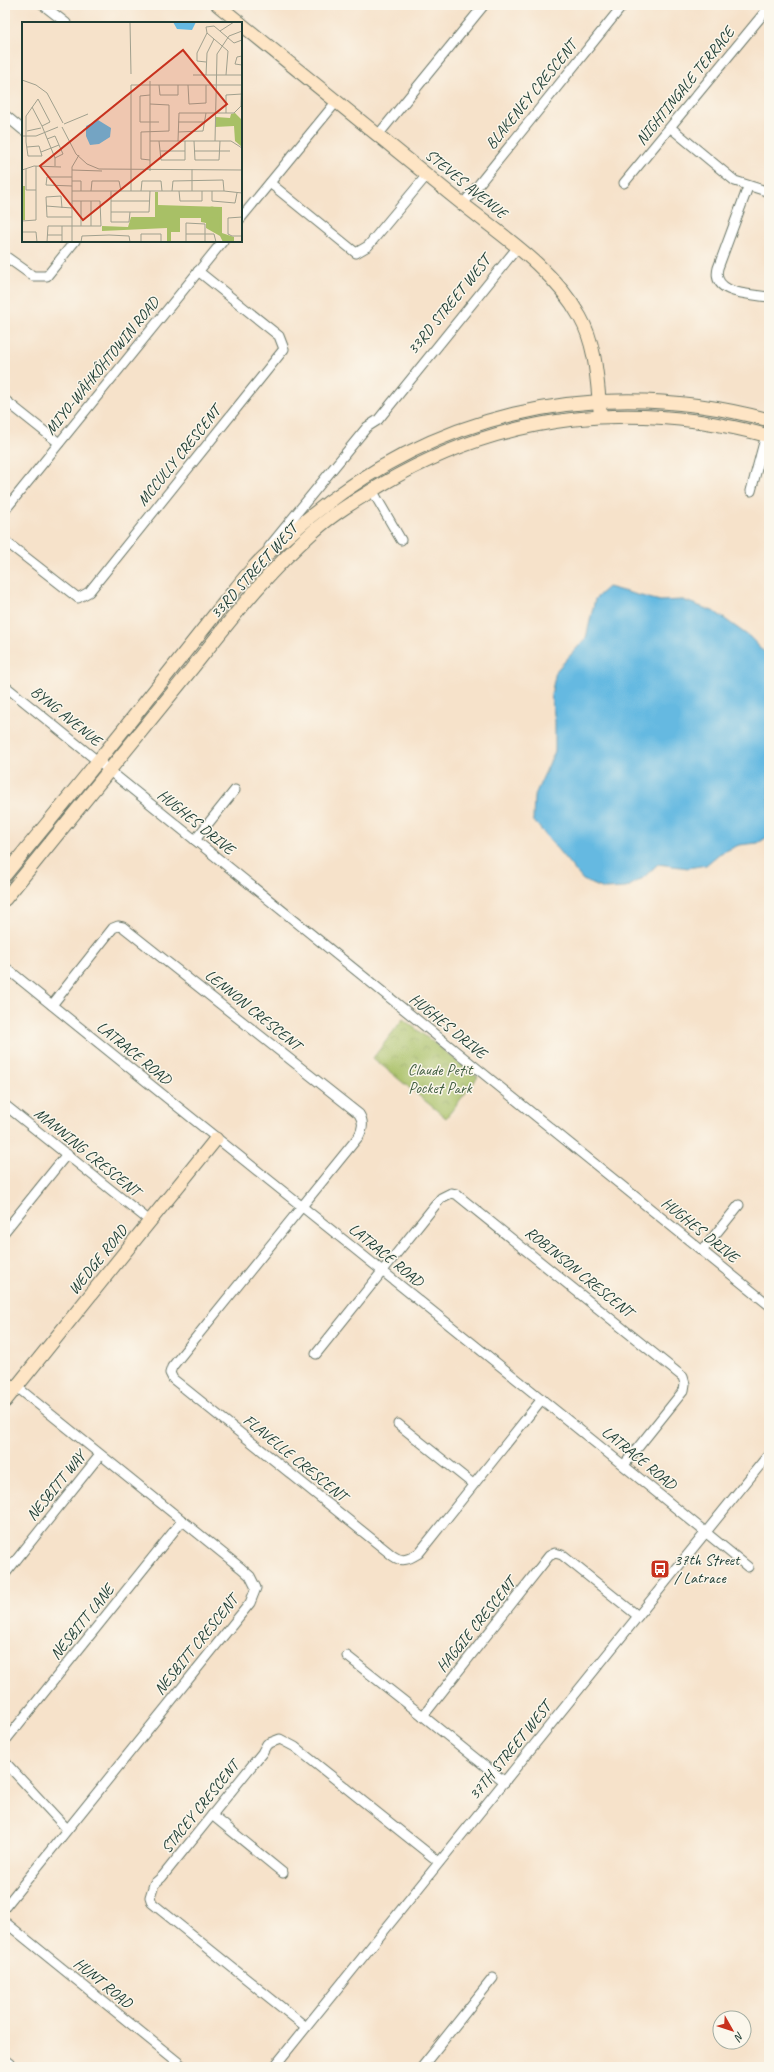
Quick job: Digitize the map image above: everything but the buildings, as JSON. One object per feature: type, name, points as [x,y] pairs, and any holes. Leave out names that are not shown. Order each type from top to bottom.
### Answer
[{"type":"main road","name":"STEVES AVENUE","points":[[218,5],[237,22]]},
{"type":"main road","name":"STEVES AVENUE","points":[[242,27],[337,101],[517,248],[557,284],[568,297],[581,318],[590,342],[597,373],[600,416]]},
{"type":"main road","name":"33RD STREET WEST","points":[[5,875],[98,762],[254,567],[331,498],[390,460],[427,442],[462,428],[531,410],[599,402],[653,400],[675,402],[732,411],[769,420]]},
{"type":"main road","name":"33RD STREET WEST","points":[[5,899],[244,604],[278,566],[314,531],[338,512],[372,490],[412,466],[440,453],[481,439],[551,421],[600,416],[636,416],[696,420],[720,424],[768,436]]},
{"type":"main road","name":"WEDGE ROAD","points":[[5,1402],[151,1222],[216,1139]]},
{"type":"street","points":[[43,5],[65,22]]},
{"type":"street","points":[[378,135],[484,5]]},
{"type":"street","name":"BLAKENEY CRESCENT","points":[[463,204],[623,5]]},
{"type":"street","name":"NIGHTINGALE TERRACE","points":[[624,183],[672,128],[769,7]]},
{"type":"street","points":[[242,217],[337,101]]},
{"type":"street","points":[[5,115],[22,129]]},
{"type":"street","points":[[672,128],[735,181],[769,192]]},
{"type":"street","points":[[270,183],[356,253],[368,246],[427,175]]},
{"type":"street","points":[[748,186],[718,268],[718,278],[720,284],[726,289],[769,297]]},
{"type":"street","points":[[5,256],[32,276],[46,276],[74,242]]},
{"type":"street","name":"MIYO-WÂHKÔHTOWIN ROAD","points":[[5,510],[222,242]]},
{"type":"street","name":"33RD STREET WEST","points":[[254,567],[367,427],[378,420],[517,248]]},
{"type":"street","name":"MCCULLY CRESCENT","points":[[5,541],[78,598],[89,592],[284,349],[279,336],[198,271]]},
{"type":"street","points":[[5,400],[58,443]]},
{"type":"street","points":[[751,491],[768,436]]},
{"type":"street","points":[[372,490],[401,540]]},
{"type":"street","name":"BYNG AVENUE","points":[[5,686],[109,770]]},
{"type":"street","name":"HUGHES DRIVE","points":[[109,770],[769,1305]]},
{"type":"street","points":[[195,840],[235,790]]},
{"type":"street","name":"LENNON CRESCENT","points":[[52,1005],[113,928],[118,926],[124,927],[359,1114],[363,1125],[359,1136],[302,1206]]},
{"type":"street","name":"LATRACE ROAD","points":[[5,967],[216,1139],[302,1206],[624,1465],[748,1567]]},
{"type":"street","name":"MANNING CRESCENT","points":[[5,1105],[151,1222]]},
{"type":"street","points":[[5,1230],[66,1154]]},
{"type":"street","name":"ROBINSON CRESCENT","points":[[316,1354],[441,1198],[451,1193],[460,1196],[683,1377],[685,1384],[684,1390],[624,1465]]},
{"type":"street","points":[[702,1251],[739,1204]]},
{"type":"street","name":"FLAVELLE CRESCENT","points":[[302,1206],[172,1367],[170,1373],[173,1379],[399,1560],[406,1560],[419,1553],[542,1399]]},
{"type":"street","name":"NESBITT CRESCENT","points":[[5,1907],[250,1603],[256,1588],[250,1576],[17,1387]]},
{"type":"street","points":[[398,1424],[473,1484]]},
{"type":"street","name":"37TH STREET WEST","points":[[274,2067],[769,1454]]},
{"type":"street","name":"NESBITT WAY","points":[[5,1574],[100,1455]]},
{"type":"street","name":"NESBITT LANE","points":[[5,1741],[182,1522]]},
{"type":"street","name":"HAGGIE CRESCENT","points":[[423,1716],[549,1556],[555,1553],[562,1555],[638,1616]]},
{"type":"street","points":[[346,1656],[505,1782]]},
{"type":"street","name":"STACEY CRESCENT","points":[[306,2027],[152,1903],[150,1897],[154,1884],[162,1877],[262,1753],[267,1744],[280,1739],[295,1747],[439,1862]]},
{"type":"street","points":[[5,1762],[67,1829]]},
{"type":"street","points":[[212,1815],[283,1873]]},
{"type":"street","name":"HUNT ROAD","points":[[5,1922],[184,2067]]},
{"type":"street","points":[[422,2067],[493,1978]]},
{"type":"green space","name":"Claude Petit Pocket Park","points":[[403,1019],[478,1077],[446,1118],[373,1058]]},
{"type":"water","points":[[608,587],[660,601],[683,600],[715,612],[750,637],[769,657],[769,836],[758,843],[739,845],[719,854],[706,865],[688,868],[658,864],[643,878],[626,888],[604,889],[583,880],[533,820],[534,797],[555,751],[555,721],[551,695],[556,671],[586,638],[595,599]]},
{"type":"place","name":"37th Street / Latrace","points":[[660,1569]]}]
